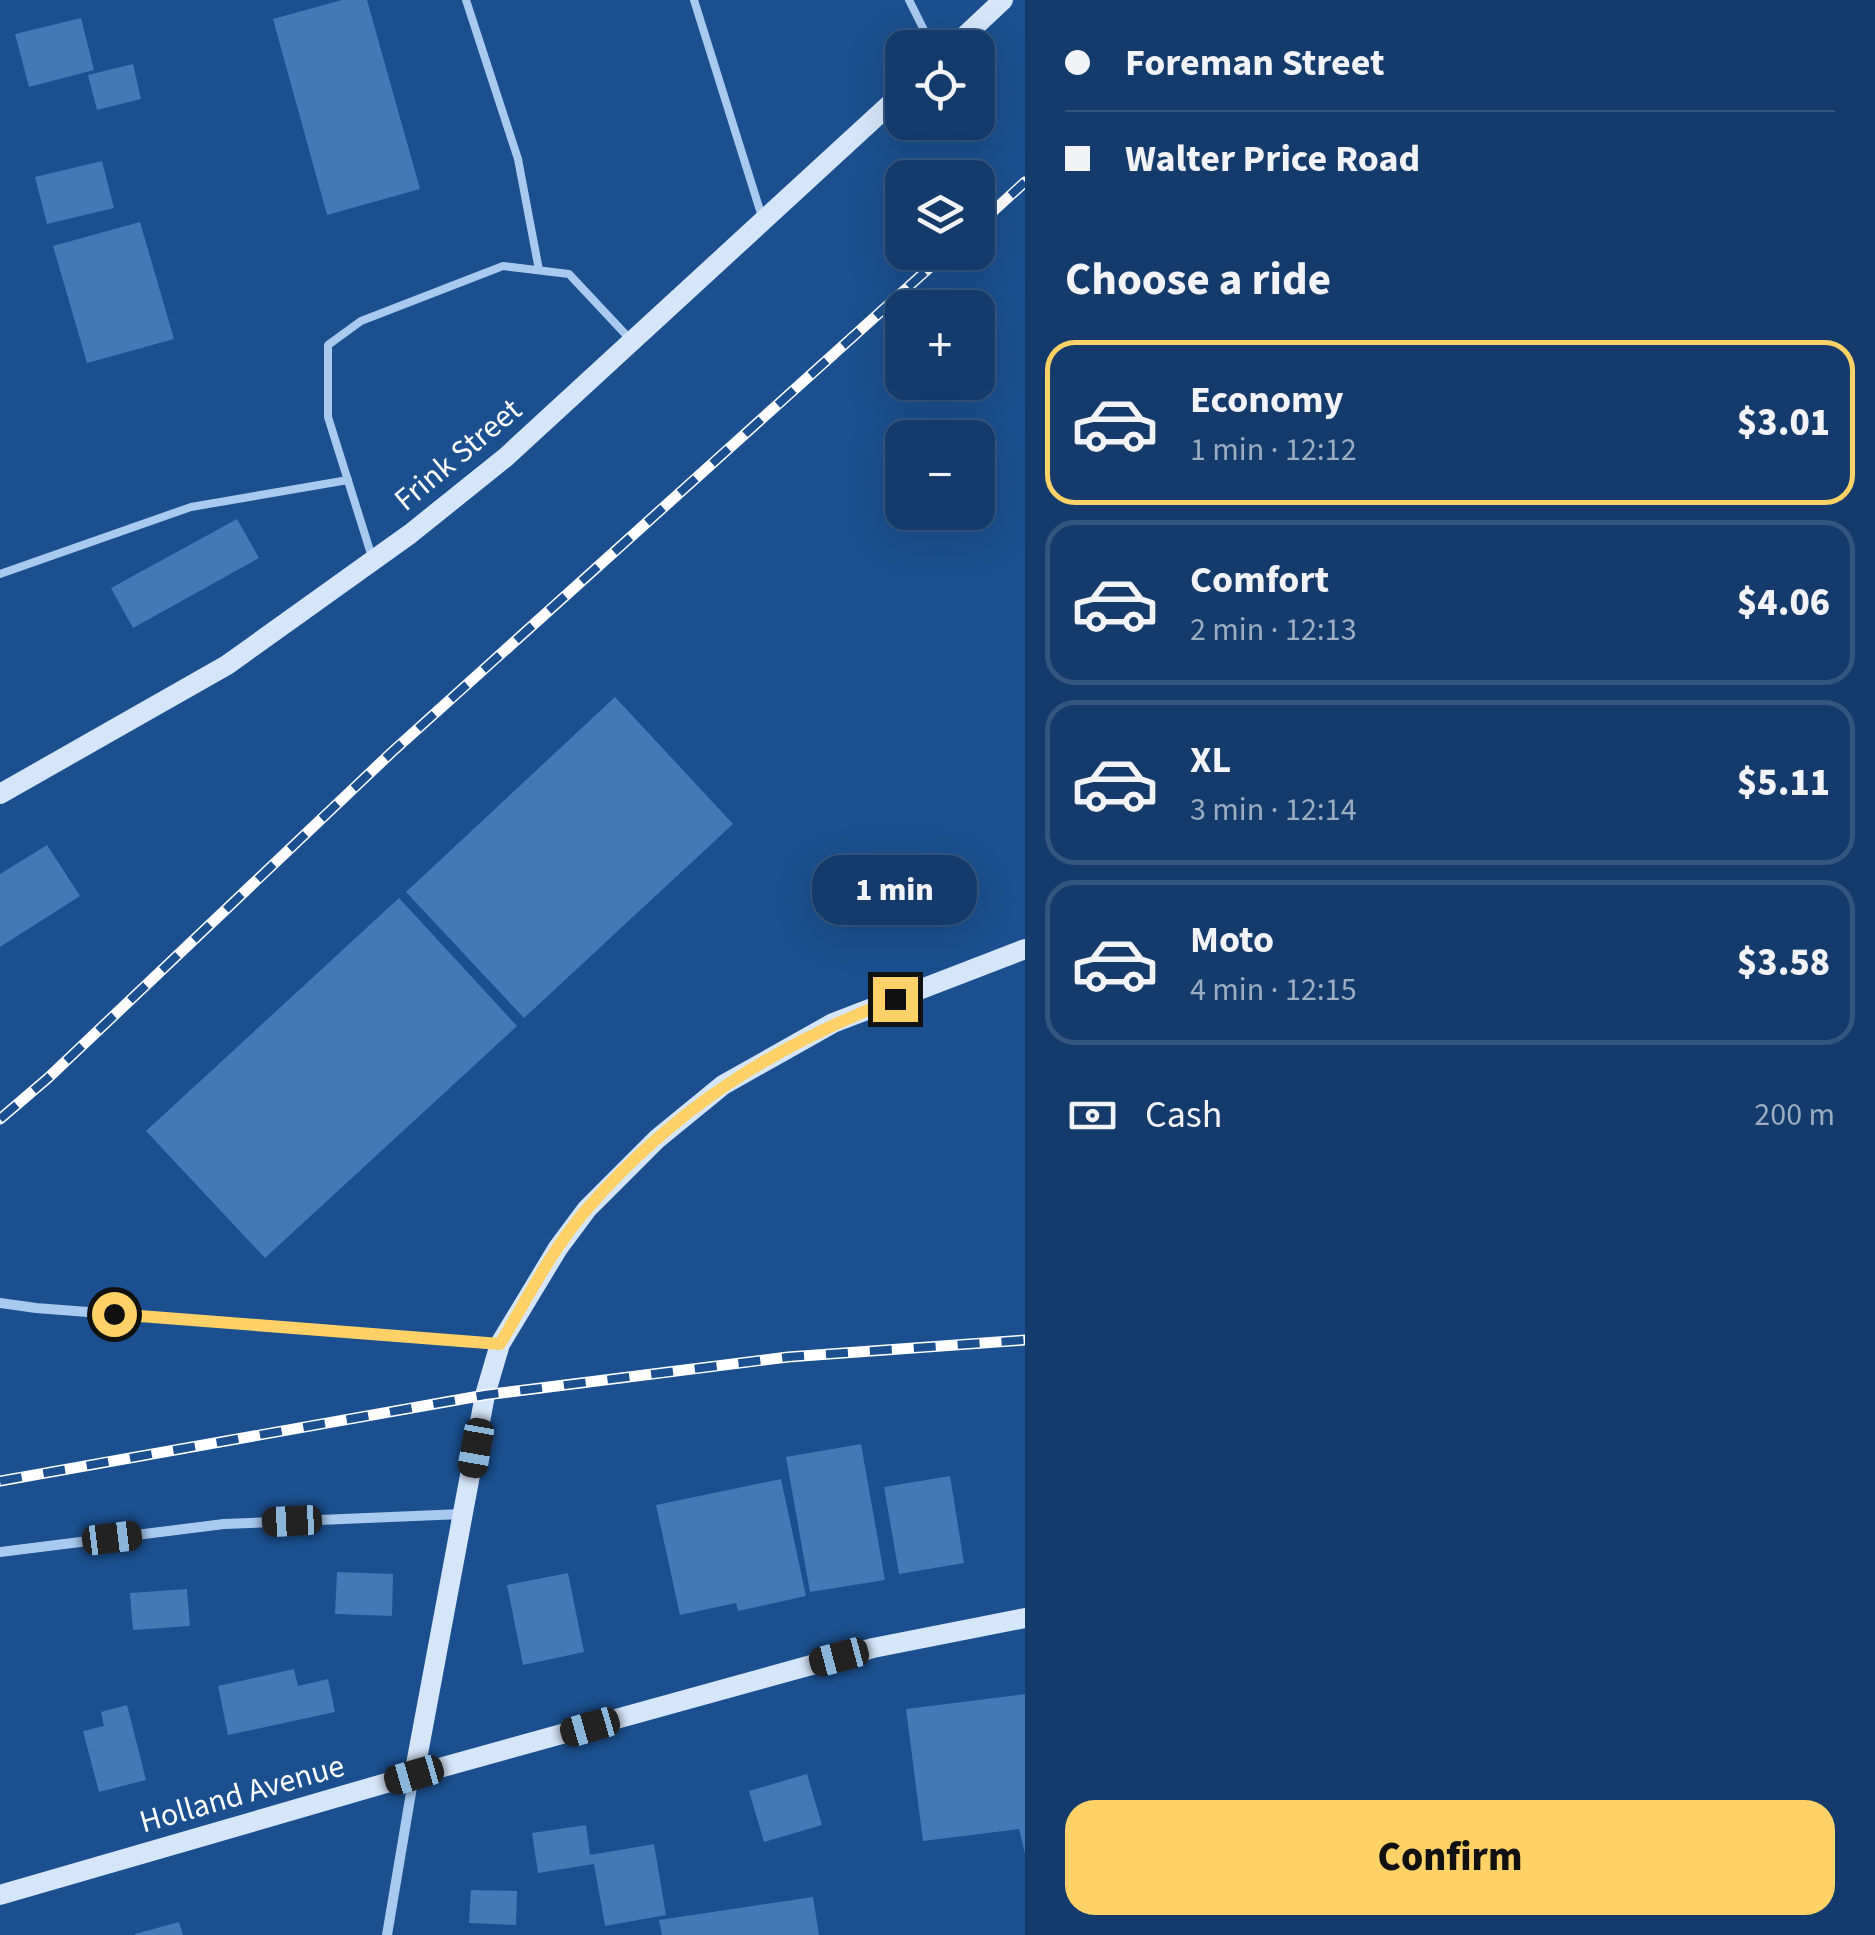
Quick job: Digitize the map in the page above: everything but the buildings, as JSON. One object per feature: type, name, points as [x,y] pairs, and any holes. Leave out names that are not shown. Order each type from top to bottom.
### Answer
[{"type":"street","points":[[971,30],[1003,0]]},
{"type":"street","name":"Frink Street","points":[[0,794],[227,665],[374,560],[506,457],[885,109]]},
{"type":"street","points":[[387,1935],[485,1394],[500,1344],[558,1248],[587,1209],[657,1139],[723,1084],[833,1023],[1025,949]]},
{"type":"street","points":[[0,1303],[500,1344]]},
{"type":"street","points":[[0,1552],[224,1524],[464,1514]]},
{"type":"street","name":"Holland Avenue","points":[[0,1895],[873,1648],[1025,1618]]},
{"type":"lane","points":[[466,0],[518,159],[539,270]]},
{"type":"lane","points":[[694,0],[763,221]]},
{"type":"lane","points":[[909,0],[924,30]]},
{"type":"lane","points":[[374,560],[328,418],[328,346],[361,321],[503,266],[569,274],[632,341]]},
{"type":"lane","points":[[0,574],[191,507],[348,480]]},
{"type":"railway","points":[[995,209],[1025,182]]},
{"type":"railway","points":[[0,1119],[392,752],[927,270]]},
{"type":"railway","points":[[0,1481],[485,1395],[788,1357],[1025,1340]]},
{"type":"route","points":[[114,1314],[500,1344],[558,1248],[587,1209],[657,1139],[723,1084],[833,1023],[895,999]]}]
